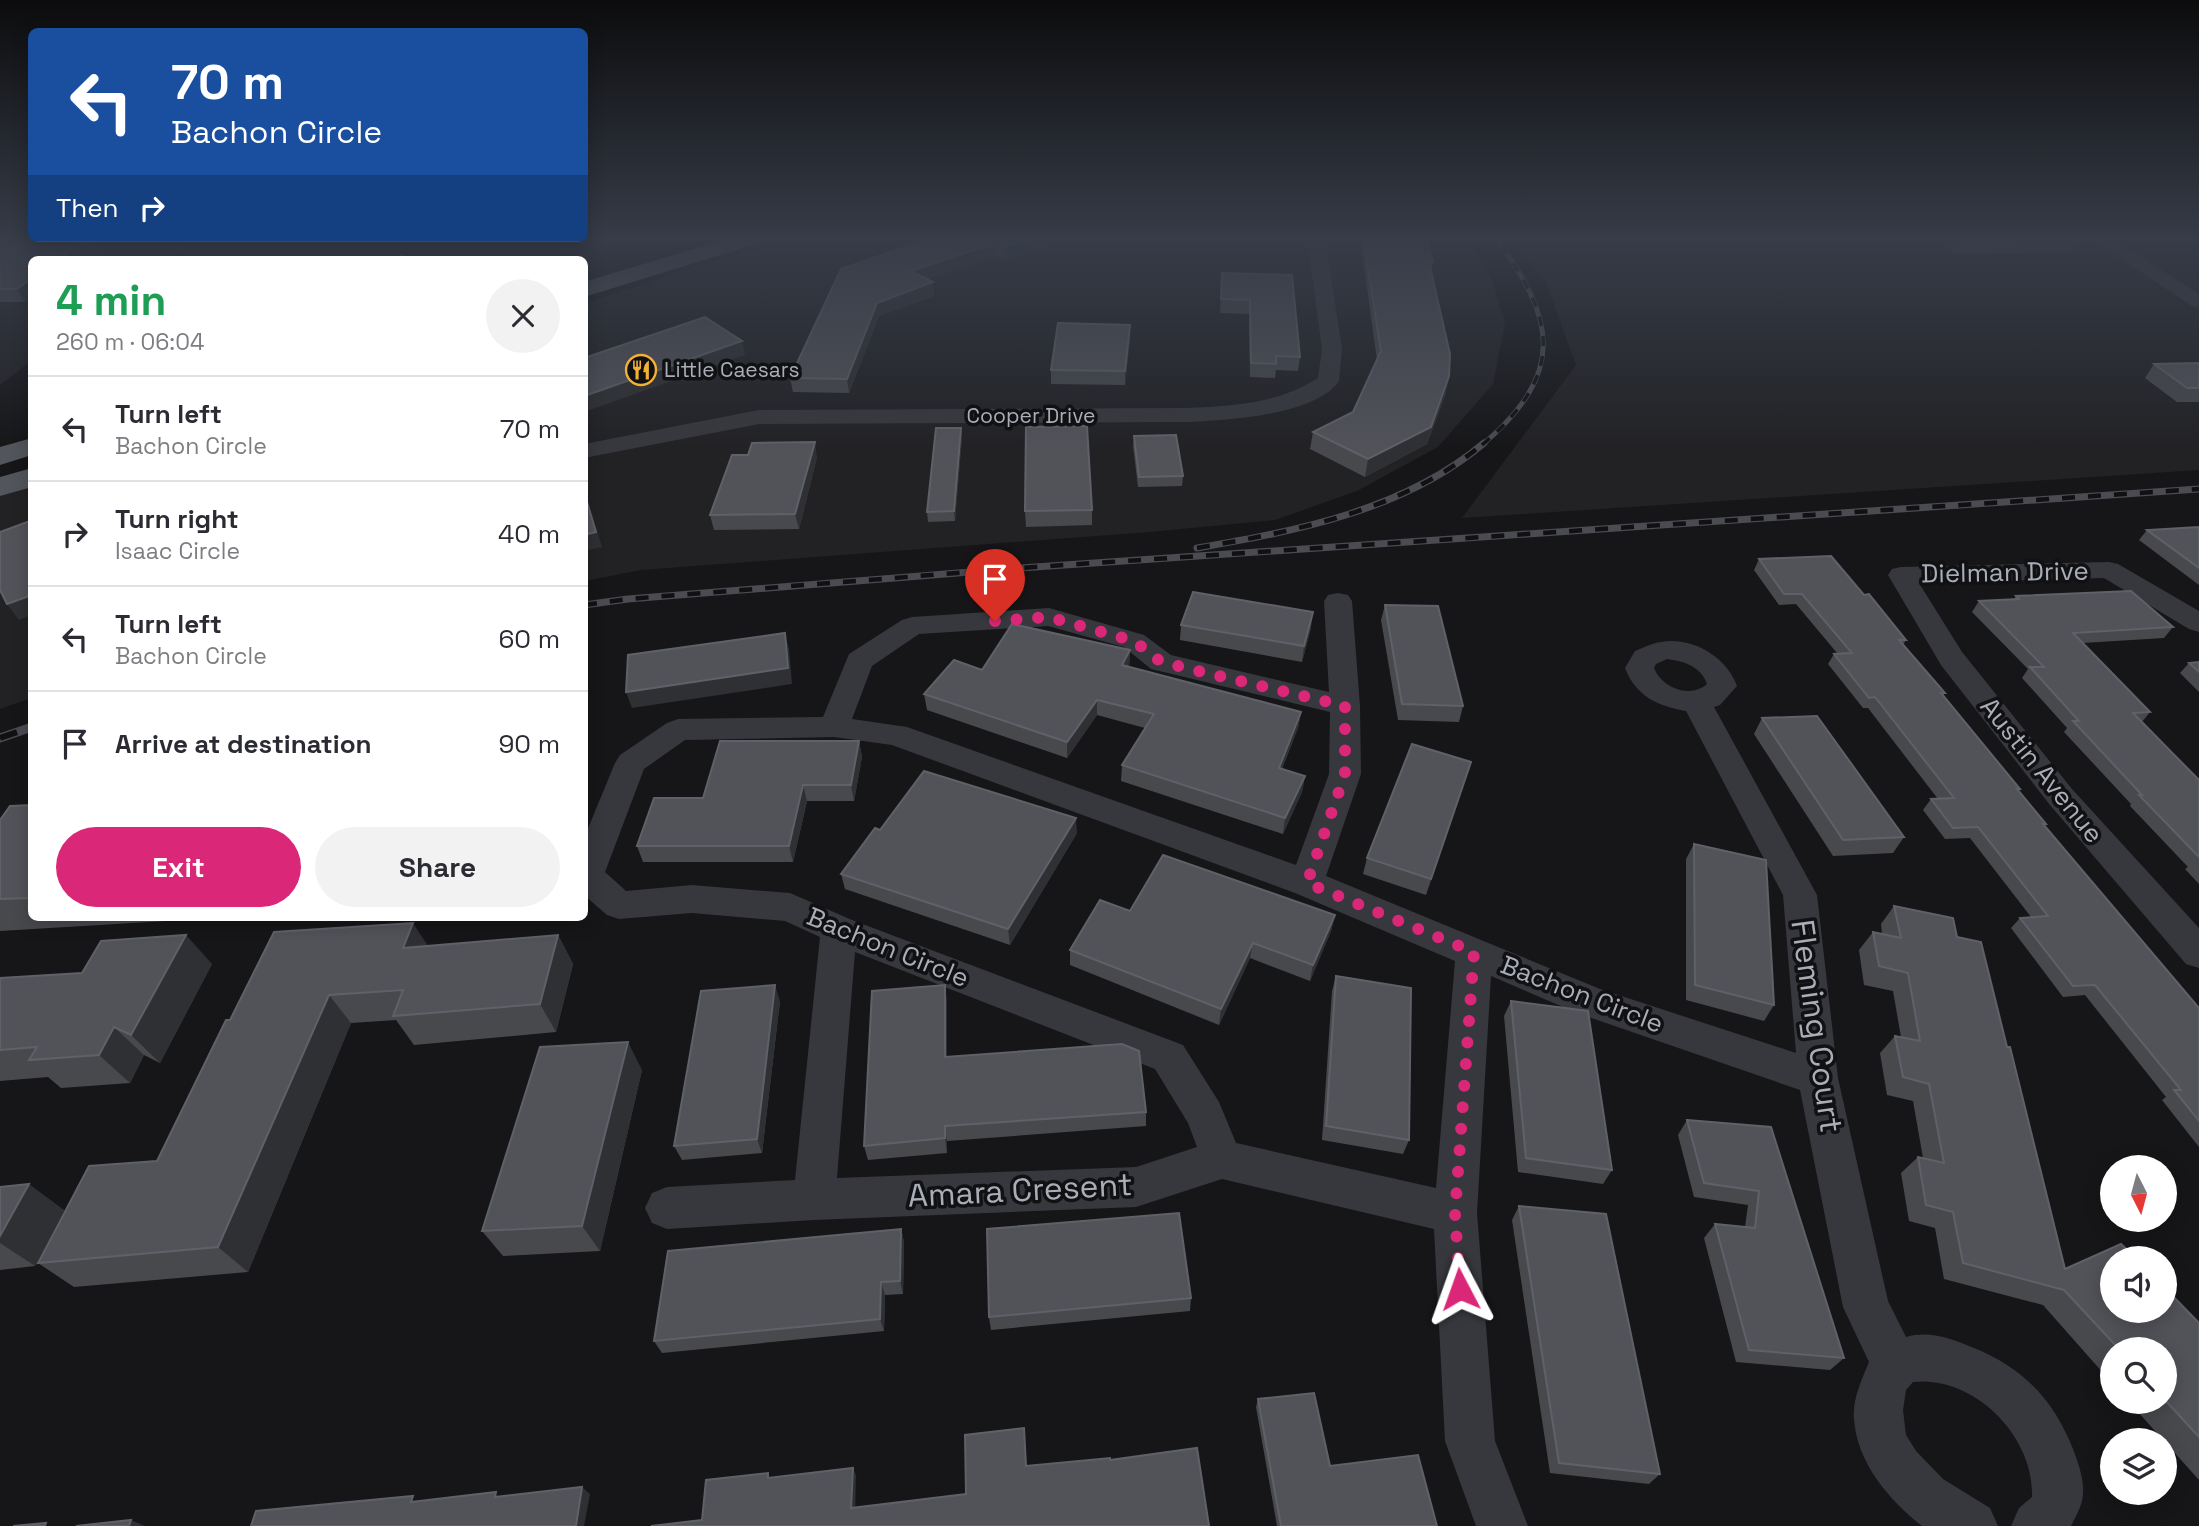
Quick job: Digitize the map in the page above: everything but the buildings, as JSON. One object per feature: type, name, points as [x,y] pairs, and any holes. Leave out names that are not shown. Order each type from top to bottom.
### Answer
[{"type":"main road","points":[[0,456],[28,447]]},
{"type":"main road","points":[[0,487],[28,478]]},
{"type":"street","name":"Cooper Drive","points":[[588,450],[759,417],[1249,413],[1289,403],[1328,381],[1332,349],[1326,308]]},
{"type":"street","name":"Dielman Drive","points":[[1901,575],[2109,570],[2199,623]]},
{"type":"street","name":"Austin Avenue","points":[[1901,575],[1951,658],[2061,797],[2199,953]]},
{"type":"street","points":[[1307,883],[1345,774],[1345,706],[1338,601]]},
{"type":"street","points":[[834,727],[859,661],[912,626],[1049,617],[1134,641],[1161,662],[1345,706]]},
{"type":"street","name":"Fleming Court","points":[[1696,702],[1800,895],[1818,1078],[1866,1307],[1896,1366]]},
{"type":"street","name":"Bachon Circle","points":[[588,871],[631,763],[678,730],[834,727],[896,735],[1307,883],[1590,1002],[1818,1078]]},
{"type":"street","name":"Bachon Circle","points":[[588,878],[619,905],[692,899],[790,906],[839,930],[1169,1057],[1205,1115],[1222,1159]]},
{"type":"street","points":[[814,1199],[839,930]]},
{"type":"street","points":[[1474,952],[1455,1213],[1470,1441],[1502,1526]]},
{"type":"street","points":[[1222,1159],[1455,1213]]},
{"type":"street","name":"Amara Cresent","points":[[667,1208],[814,1199],[1136,1187],[1222,1159]]},
{"type":"street","points":[[1972,1526],[1956,1519],[1925,1497],[1907,1479],[1888,1448],[1878,1419],[1882,1383],[1896,1366],[1917,1358],[1945,1359],[1989,1379],[2018,1402],[2035,1423],[2052,1454],[2058,1485],[2057,1500],[2045,1522],[2037,1526]]},
{"type":"shaded area","points":[[0,308],[28,308],[28,363],[0,385]]},
{"type":"shaded area","points":[[588,308],[1500,308],[1505,323],[1493,384],[1438,447],[1357,491],[1275,520],[1150,532],[641,570],[588,580]]},
{"type":"shaded area","points":[[1555,308],[2199,308],[2199,470],[1462,518],[1576,365]]},
{"type":"shaded area","points":[[28,482],[28,699],[0,709],[0,491]]},
{"type":"railway","points":[[1482,445],[1509,419],[1528,394],[1540,369],[1543,345],[1536,308]]},
{"type":"railway","points":[[1197,548],[1311,525],[1385,501],[1453,466],[1484,443]]},
{"type":"railway","points":[[588,604],[1020,568],[2199,489]]},
{"type":"railway","points":[[0,738],[28,728]]},
{"type":"place","name":"Little Caesars","points":[[641,370]]},
{"type":"route","points":[[995,621],[1049,617],[1134,641],[1161,662],[1345,706],[1345,774],[1307,883],[1474,952],[1455,1213],[1460,1289]]}]
